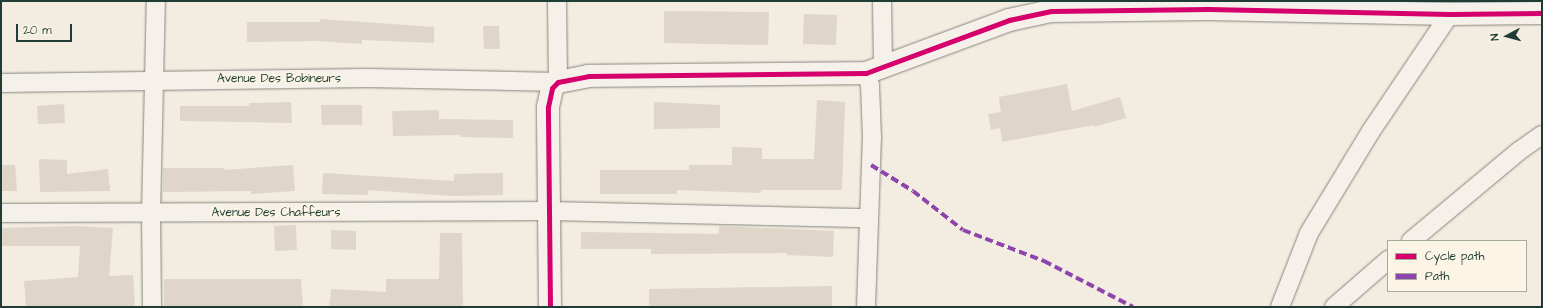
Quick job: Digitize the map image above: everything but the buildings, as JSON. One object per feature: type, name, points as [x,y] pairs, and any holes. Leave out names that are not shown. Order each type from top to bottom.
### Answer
[{"type":"street","points":[[152,307],[151,214],[156,1]]},
{"type":"street","points":[[557,1],[558,82]]},
{"type":"street","points":[[866,307],[872,138],[870,86],[875,70],[882,1]]},
{"type":"street","points":[[550,307],[548,107],[552,88],[558,82],[588,76],[875,70],[1009,20],[1051,11],[1208,9],[1450,14],[1542,12]]},
{"type":"street","points":[[1280,307],[1309,233],[1371,131],[1450,14]]},
{"type":"street","name":"Avenue Des Bobineurs","points":[[1,83],[368,78],[558,82]]},
{"type":"street","points":[[1412,240],[1519,151],[1542,135]]},
{"type":"street","name":"Avenue Des Chaffeurs","points":[[1,213],[151,214],[550,211],[868,218]]},
{"type":"street","points":[[1334,307],[1387,261]]},
{"type":"marked path","points":[[871,165],[913,191],[963,230],[1044,261],[1133,307]]},
{"type":"cycle path","points":[[550,307],[548,107],[552,88],[558,82],[588,76],[866,73],[1009,20],[1051,11],[1208,9],[1450,14],[1542,13]]}]
